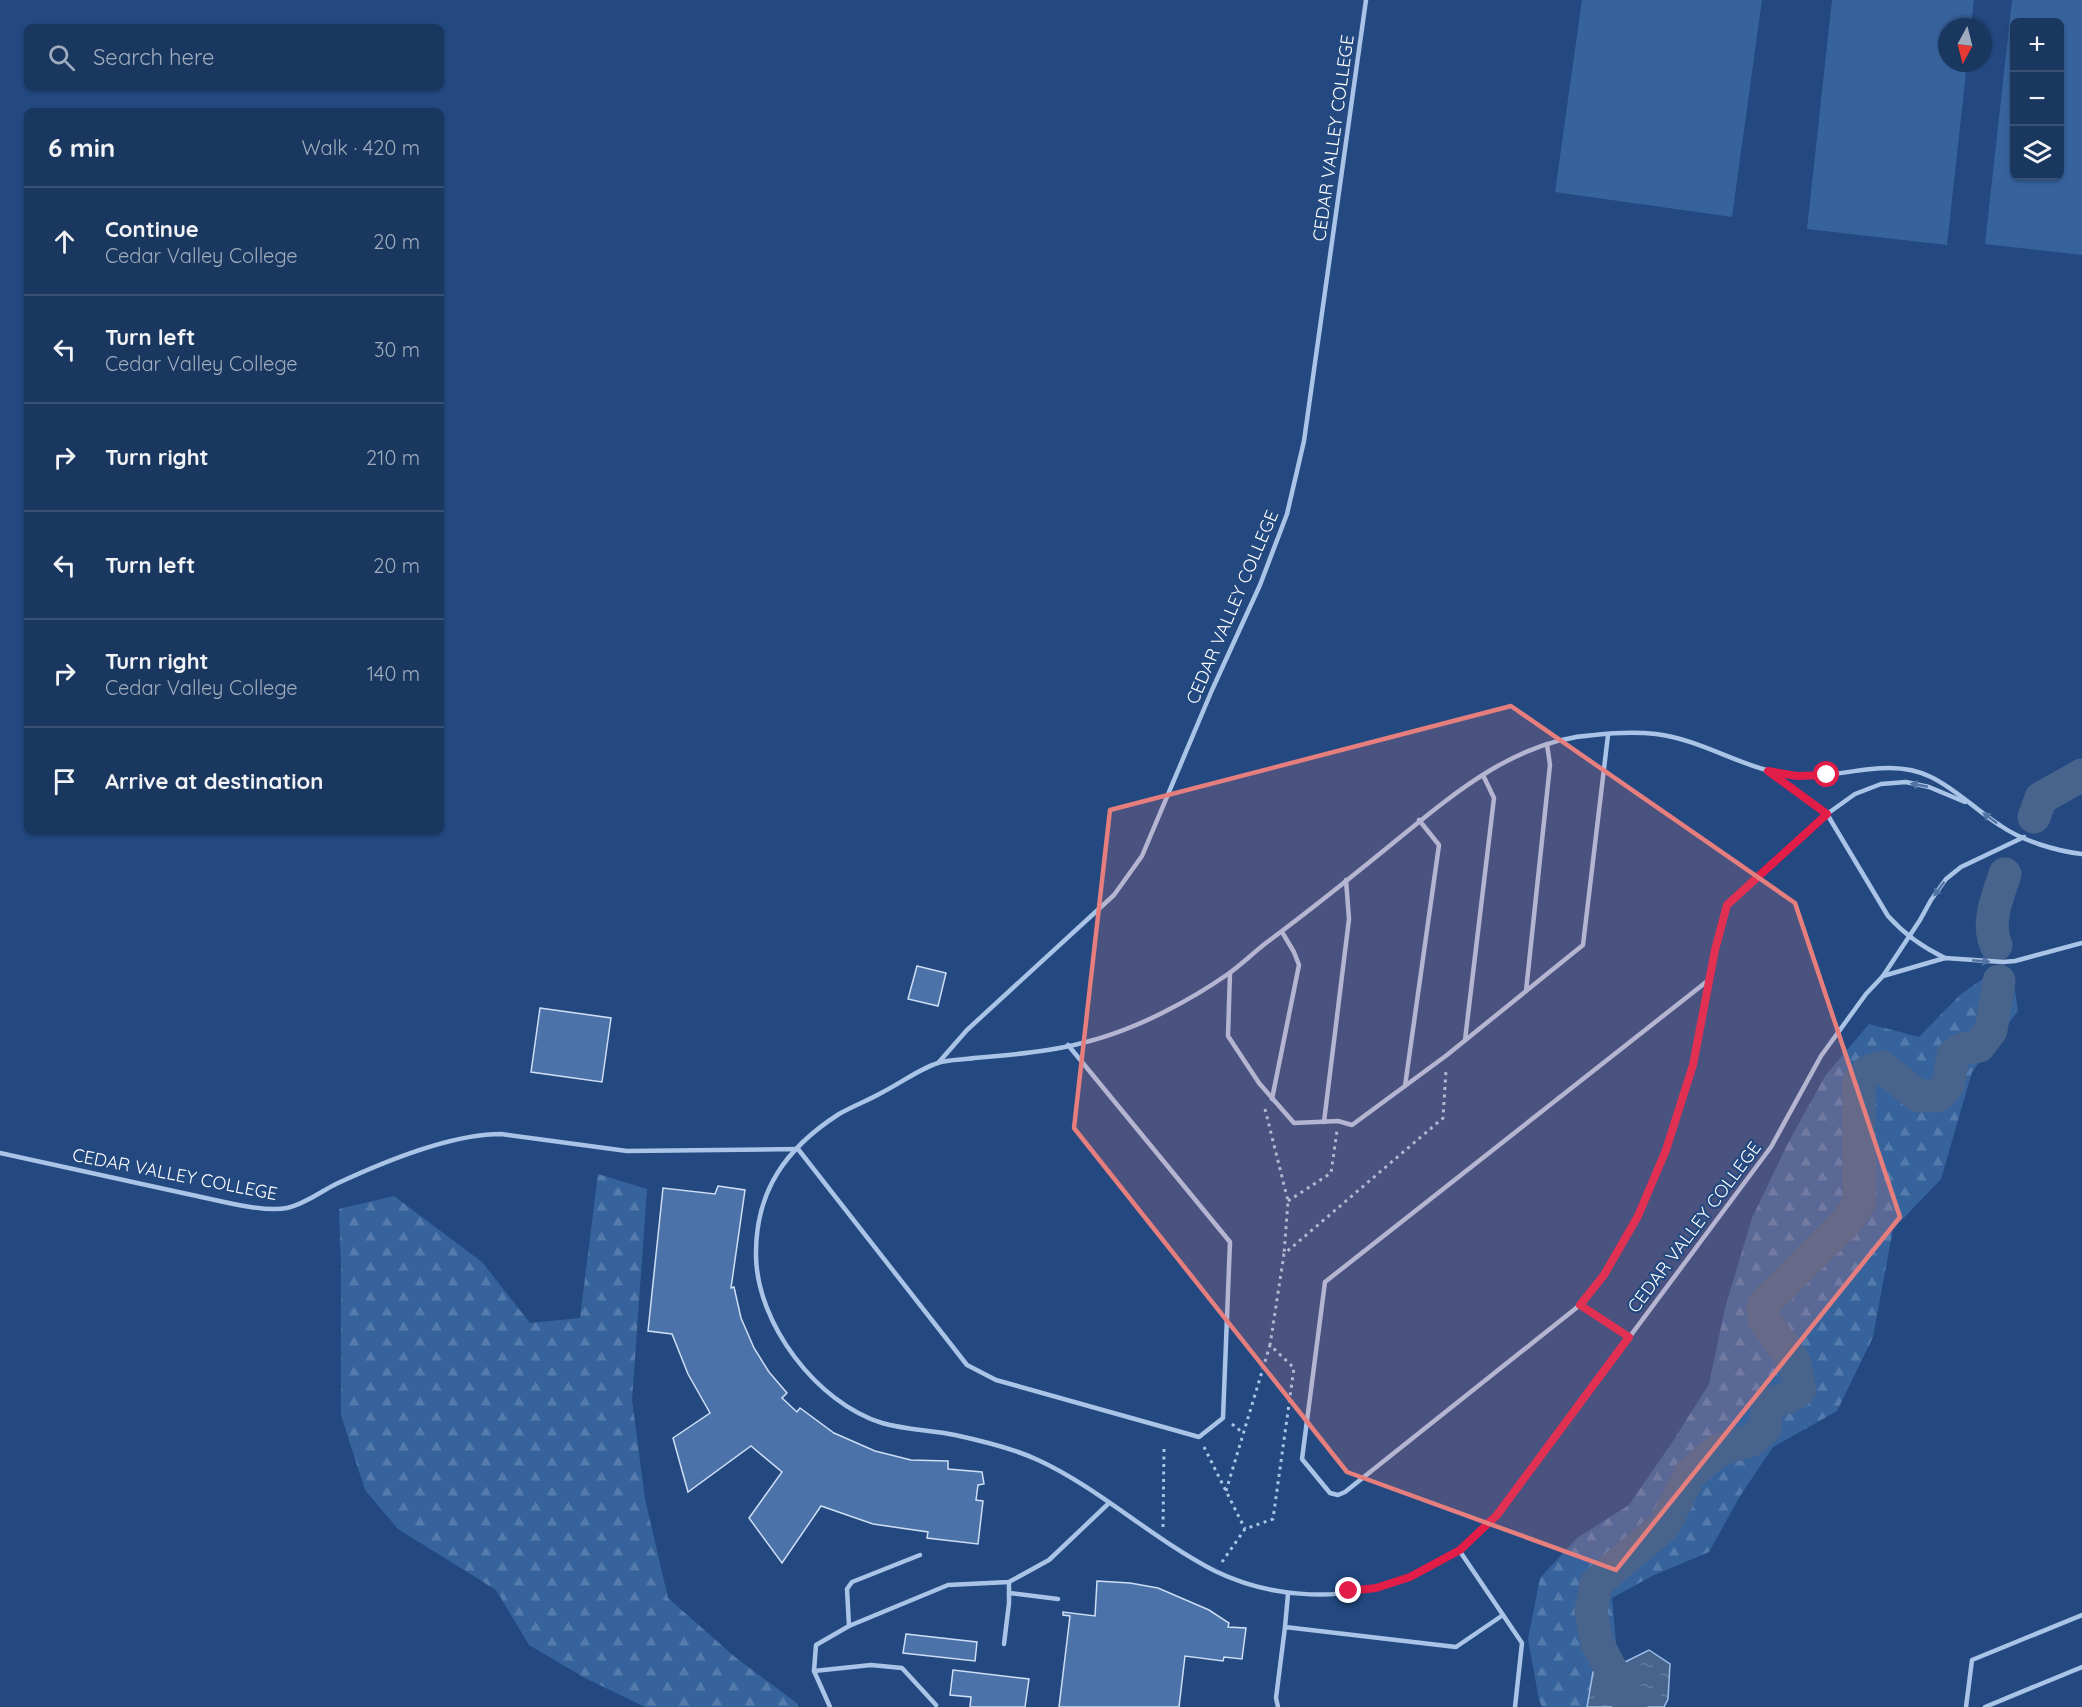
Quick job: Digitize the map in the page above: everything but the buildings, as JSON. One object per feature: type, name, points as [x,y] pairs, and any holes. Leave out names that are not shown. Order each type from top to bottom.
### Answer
[{"type":"lane","name":"CEDAR VALLEY COLLEGE","points":[[1366,0],[1304,441],[1287,514],[1260,585],[1212,690],[1142,856],[1114,895],[967,1030],[939,1062],[841,1113],[783,1162],[771,1182],[761,1215],[756,1254],[759,1283],[768,1309],[792,1355],[823,1388],[858,1413],[884,1424],[956,1435],[1035,1458],[1216,1571],[1259,1587],[1288,1594],[1318,1595],[1376,1588],[1410,1577],[1460,1550],[1497,1515],[1771,1148],[1821,1056],[1866,994],[1883,976],[1946,879],[1961,867],[2024,837]]},
{"type":"lane","name":"CEDAR VALLEY COLLEGE","points":[[939,1062],[1053,1050],[1119,1031],[1159,1014],[1230,973],[1419,820],[1495,766],[1548,744],[1589,735],[1657,734],[1768,771],[1807,776],[1892,767],[1910,770],[1931,777],[2003,828],[2072,854],[2082,854]]},
{"type":"lane","points":[[1230,973],[1228,1036],[1258,1083],[1294,1123],[1338,1121],[1352,1125],[1465,1040],[1583,945],[1608,735]]},
{"type":"lane","points":[[1526,991],[1550,765],[1548,744]]},
{"type":"lane","name":"CEDAR VALLEY COLLEGE","points":[[1768,771],[1827,814],[1888,916],[1925,949],[1945,958]]},
{"type":"lane","points":[[1465,1040],[1494,798],[1483,775]]},
{"type":"lane","points":[[1710,980],[1325,1282],[1302,1459],[1330,1493],[1338,1495],[1345,1492],[1580,1305],[1604,1275],[1638,1216],[1666,1150],[1693,1065],[1710,980],[1715,950],[1727,905],[1827,814],[1856,794],[1881,784],[1906,782],[1929,787],[1974,806]]},
{"type":"lane","points":[[1405,1086],[1439,845],[1419,820]]},
{"type":"lane","points":[[1324,1122],[1349,919],[1346,880]]},
{"type":"lane","points":[[1272,1098],[1299,965],[1282,932]]},
{"type":"lane","name":"CEDAR VALLEY COLLEGE","points":[[1883,976],[1945,958],[2015,961],[2082,943]]},
{"type":"lane","points":[[798,1149],[967,1365],[996,1380],[1198,1437],[1223,1418],[1230,1242],[1068,1046]]},
{"type":"lane","name":"CEDAR VALLEY COLLEGE","points":[[0,1154],[218,1200],[260,1208],[284,1209],[388,1162],[454,1139],[486,1134],[627,1151],[798,1149]]},
{"type":"lane","points":[[1580,1305],[1629,1337]]},
{"type":"lane","points":[[830,1707],[814,1671],[816,1645],[849,1626],[948,1585],[1009,1582],[1049,1560],[1108,1504]]},
{"type":"lane","points":[[1460,1550],[1522,1643],[1515,1707]]},
{"type":"lane","points":[[849,1626],[847,1589],[852,1582],[920,1555]]},
{"type":"lane","points":[[1004,1644],[1010,1593],[1009,1582]]},
{"type":"lane","points":[[1010,1593],[1058,1599]]},
{"type":"lane","points":[[1278,1707],[1276,1698],[1288,1594]]},
{"type":"lane","points":[[1285,1626],[1456,1647],[1503,1615]]},
{"type":"lane","points":[[1966,1707],[1972,1660],[2082,1615]]},
{"type":"lane","points":[[814,1671],[871,1665],[902,1668],[936,1705]]},
{"type":"lane","points":[[1986,1707],[2082,1667]]},
{"type":"path","points":[[1264,1105],[1288,1201],[1284,1254]]},
{"type":"path","points":[[1288,1201],[1331,1173],[1338,1121]]},
{"type":"path","points":[[1226,1491],[1270,1345]]},
{"type":"path","points":[[1198,1437],[1245,1529]]},
{"type":"path","points":[[1163,1539],[1164,1448]]},
{"type":"highlighted area","points":[[1511,706],[1795,903],[1900,1217],[1616,1570],[1347,1472],[1074,1128],[1110,810]]},
{"type":"green space","points":[[1582,0],[1762,0],[1732,217],[1555,192]]},
{"type":"green space","points":[[1832,0],[1974,0],[1972,18],[1938,18],[1938,72],[1966,72],[1947,245],[1807,229]]},
{"type":"green space","points":[[2012,0],[2082,0],[2082,255],[1985,244],[2010,18],[2010,180],[2064,180],[2064,18],[2010,18]]},
{"type":"green space","points":[[1991,973],[2014,984],[2018,1011],[1972,1072],[1941,1179],[1893,1229],[1873,1337],[1837,1411],[1773,1447],[1740,1496],[1709,1552],[1652,1576],[1612,1598],[1618,1665],[1593,1672],[1587,1707],[1542,1707],[1528,1639],[1540,1578],[1577,1538],[1629,1505],[1709,1384],[1725,1308],[1752,1218],[1788,1143],[1825,1076],[1869,1024],[1919,1037],[1960,995]]},
{"type":"green space","points":[[598,1174],[647,1189],[632,1400],[645,1499],[668,1598],[735,1657],[798,1704],[798,1707],[645,1707],[585,1678],[529,1645],[496,1590],[398,1529],[365,1490],[341,1415],[339,1209],[394,1196],[482,1262],[530,1323],[580,1318]]},
{"type":"water","points":[[1649,1650],[1670,1664],[1668,1699],[1664,1707],[1587,1707],[1593,1672],[1625,1662]]},
{"type":"waterway","points":[[2034,817],[2041,798],[2082,775]]},
{"type":"waterway","points":[[1996,945],[1993,936],[1993,918],[1996,900],[2005,874]]},
{"type":"waterway","points":[[1631,1707],[1597,1643],[1591,1611],[1596,1583],[1665,1525],[1690,1474],[1719,1450],[1752,1440],[1765,1428],[1766,1417],[1771,1405],[1800,1390],[1794,1361],[1764,1320],[1763,1305],[1848,1220],[1859,1203],[1859,1082],[1867,1072],[1882,1067],[1918,1096],[1938,1096],[1948,1085],[1953,1055],[1962,1049],[1979,1046],[1991,1030],[1999,981]]},
{"type":"route","points":[[1349,1591],[1376,1588],[1410,1577],[1460,1550],[1497,1515],[1629,1337],[1580,1305],[1604,1275],[1638,1216],[1666,1150],[1693,1065],[1715,950],[1727,905],[1827,814],[1768,771],[1797,776],[1827,775]]}]
